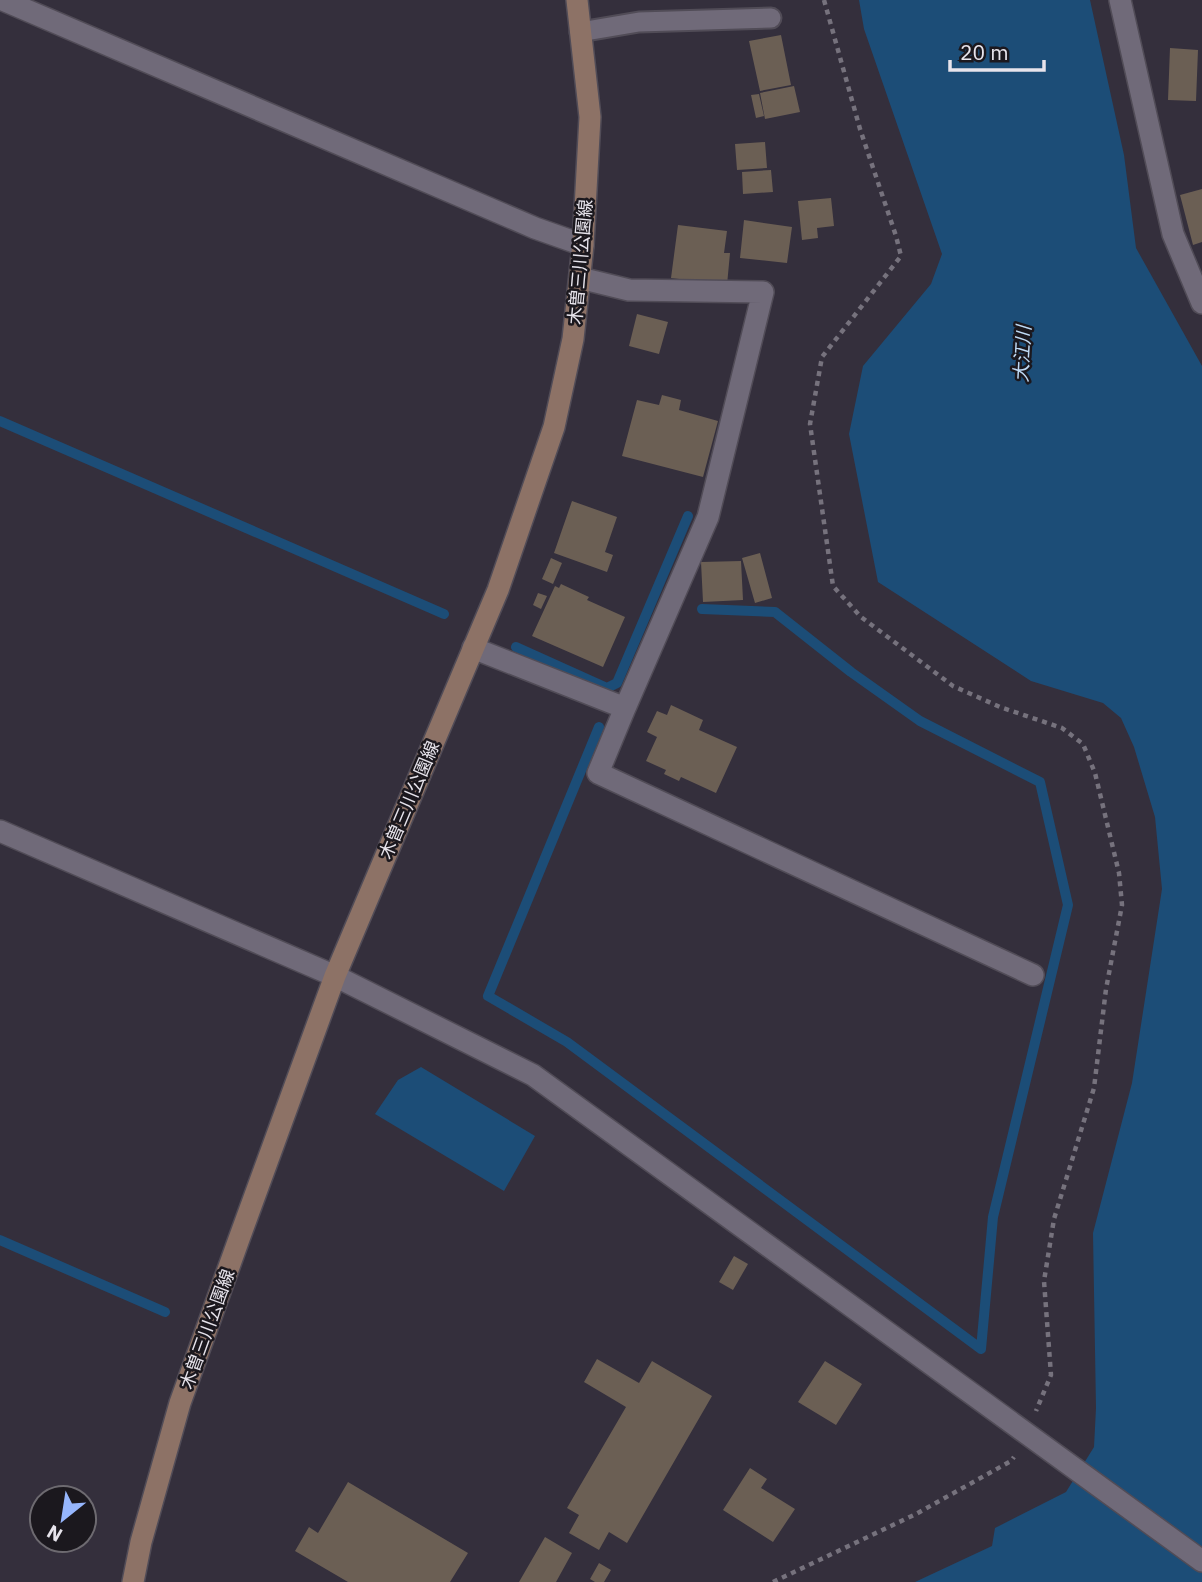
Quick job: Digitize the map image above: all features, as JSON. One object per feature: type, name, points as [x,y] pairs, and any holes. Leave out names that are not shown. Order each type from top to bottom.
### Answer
[{"type":"main road","name":"木曽三川公園線","points":[[133,1582],[141,1542],[180,1403],[335,976],[498,590],[554,427],[573,339],[583,245],[590,117],[577,0]]},
{"type":"street","points":[[2,0],[535,228],[583,245]]},
{"type":"street","points":[[1120,0],[1173,234],[1202,303]]},
{"type":"street","points":[[580,278],[629,290],[763,292],[708,517],[598,774],[1033,975]]},
{"type":"street","points":[[473,648],[625,708]]},
{"type":"street","points":[[0,831],[335,976],[533,1075],[1202,1561]]},
{"type":"lane","points":[[580,32],[639,22],[771,18]]},
{"type":"path","points":[[773,1582],[916,1514],[1012,1461],[1030,1436],[1051,1375],[1044,1281],[1054,1219],[1094,1088],[1106,989],[1122,905],[1119,873],[1095,773],[1083,744],[1062,729],[1000,707],[953,686],[861,617],[833,586],[810,424],[822,357],[901,256],[860,129],[824,0]]},
{"type":"water","name":"大江川","points":[[859,0],[1090,0],[1124,155],[1136,248],[1202,366],[1202,1582],[915,1582],[992,1546],[995,1528],[1066,1492],[1094,1447],[1096,1408],[1093,1233],[1132,1083],[1162,889],[1155,817],[1134,747],[1121,718],[1103,703],[1031,681],[878,582],[849,434],[863,366],[931,284],[942,254],[864,29]]},
{"type":"water","points":[[421,1067],[535,1136],[504,1191],[375,1114],[398,1080]]},
{"type":"building","points":[[781,35],[791,85],[760,91],[749,41]]},
{"type":"building","points":[[1170,48],[1198,50],[1196,101],[1168,100]]},
{"type":"building","points":[[794,86],[800,112],[765,119],[760,93]]},
{"type":"building","points":[[759,94],[764,116],[756,118],[751,95]]},
{"type":"building","points":[[765,142],[767,168],[737,170],[735,144]]},
{"type":"building","points":[[771,170],[773,192],[743,194],[742,172]]},
{"type":"building","points":[[1202,189],[1202,242],[1193,245],[1180,195]]},
{"type":"building","points":[[831,198],[834,226],[817,228],[818,238],[802,240],[798,201]]},
{"type":"building","points":[[744,220],[792,227],[787,263],[740,258]]},
{"type":"building","points":[[678,225],[727,231],[724,253],[730,253],[727,285],[671,278]]},
{"type":"building","points":[[637,314],[668,322],[659,354],[629,346]]},
{"type":"building","points":[[662,395],[681,400],[679,410],[718,421],[703,477],[622,456],[637,400],[659,405]]},
{"type":"building","points":[[572,501],[617,517],[605,552],[613,555],[607,572],[554,553]]},
{"type":"building","points":[[760,553],[772,598],[755,603],[742,558]]},
{"type":"building","points":[[551,558],[562,563],[553,584],[542,579]]},
{"type":"building","points":[[741,561],[743,600],[703,602],[701,562]]},
{"type":"building","points":[[561,584],[589,597],[587,600],[625,617],[603,667],[532,636],[555,586],[559,588]]},
{"type":"building","points":[[538,593],[547,596],[541,609],[533,605]]},
{"type":"building","points":[[671,705],[703,720],[699,730],[737,747],[716,793],[681,777],[679,781],[664,774],[666,770],[646,761],[657,737],[647,732],[657,711],[667,715]]},
{"type":"building","points":[[734,1256],[748,1264],[733,1290],[719,1282]]},
{"type":"building","points":[[597,1359],[639,1383],[652,1361],[712,1396],[627,1543],[609,1532],[599,1550],[569,1533],[579,1515],[567,1508],[626,1407],[584,1382]]},
{"type":"building","points":[[825,1361],[862,1384],[836,1425],[798,1402]]},
{"type":"building","points":[[750,1468],[767,1479],[761,1488],[795,1509],[773,1542],[723,1510]]},
{"type":"building","points":[[348,1482],[468,1553],[450,1582],[348,1582],[295,1551],[309,1527],[318,1533]]},
{"type":"building","points":[[545,1537],[572,1553],[556,1582],[519,1582]]},
{"type":"building","points":[[599,1563],[611,1570],[604,1582],[590,1579]]},
{"type":"waterway","points":[[0,421],[444,614]]},
{"type":"waterway","points":[[516,647],[607,688],[617,683],[688,516]]},
{"type":"waterway","points":[[702,609],[775,612],[851,672],[920,721],[1040,782],[1068,905],[993,1217],[981,1349]]},
{"type":"waterway","points":[[599,727],[488,996],[567,1042],[981,1349]]},
{"type":"waterway","points":[[0,1240],[165,1312]]}]
